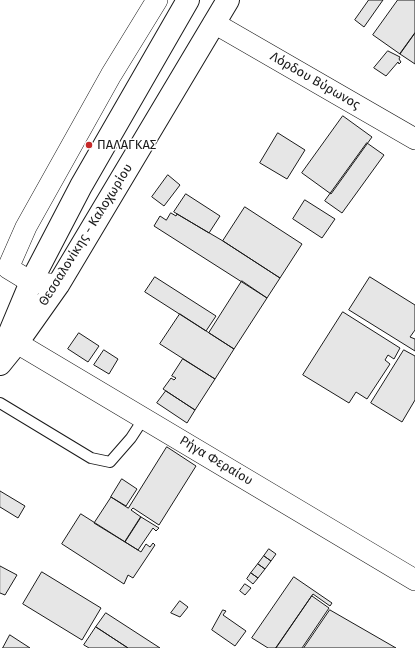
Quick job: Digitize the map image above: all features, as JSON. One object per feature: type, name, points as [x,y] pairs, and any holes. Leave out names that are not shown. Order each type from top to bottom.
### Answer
[{"type":"main road","name":"Θεσσαλονίκης - Καλοχωρίου","points":[[0,356],[31,282],[81,186],[188,0]]},
{"type":"main road","name":"Θεσσαλονίκης - Καλοχωρίου","points":[[0,364],[17,343],[58,285],[228,0]]},
{"type":"street","points":[[58,285],[31,282],[4,266],[111,75],[157,0]]},
{"type":"street","name":"Λόρδου Βύρωνος","points":[[214,23],[415,139]]},
{"type":"street","name":"Ρήγα Φεραίου","points":[[17,343],[415,580]]},
{"type":"lane","points":[[0,403],[90,458],[110,462],[131,438],[144,418]]},
{"type":"building","points":[[369,0],[383,0],[364,27],[355,20]]},
{"type":"building","points":[[398,0],[415,0],[415,33],[400,54],[373,35]]},
{"type":"building","points":[[415,33],[415,64],[400,54]]},
{"type":"building","points":[[388,51],[400,57],[399,59],[401,62],[399,64],[398,62],[386,76],[374,68]]},
{"type":"building","points":[[343,116],[372,137],[331,194],[302,173]]},
{"type":"building","points":[[278,133],[305,150],[287,179],[260,163]]},
{"type":"building","points":[[367,143],[384,155],[342,213],[325,201]]},
{"type":"building","points":[[168,175],[180,185],[164,206],[152,197]]},
{"type":"building","points":[[186,194],[220,216],[209,233],[174,212]]},
{"type":"building","points":[[305,200],[335,219],[322,238],[293,219]]},
{"type":"building","points":[[245,207],[302,244],[280,278],[223,241]]},
{"type":"building","points":[[171,213],[176,216],[177,214],[223,241],[280,278],[267,298],[154,226],[160,216],[166,220]]},
{"type":"building","points":[[155,277],[216,316],[206,331],[145,292]]},
{"type":"building","points":[[370,277],[415,305],[415,330],[410,337],[415,339],[415,351],[349,310]]},
{"type":"building","points":[[242,281],[267,298],[234,349],[209,333]]},
{"type":"building","points":[[343,312],[400,348],[394,359],[388,355],[385,360],[390,364],[367,399],[356,392],[349,403],[303,375]]},
{"type":"building","points":[[180,314],[234,349],[215,379],[160,344]]},
{"type":"building","points":[[79,333],[99,346],[88,362],[68,349]]},
{"type":"building","points":[[104,350],[118,359],[109,374],[94,365]]},
{"type":"building","points":[[404,350],[415,356],[415,400],[402,422],[371,403]]},
{"type":"building","points":[[183,359],[215,379],[195,410],[163,389],[171,378],[174,380],[176,378],[172,376]]},
{"type":"building","points":[[166,391],[195,410],[187,423],[157,403]]},
{"type":"building","points":[[167,447],[196,466],[159,525],[133,508],[131,510],[141,517],[125,542],[94,523],[111,497],[128,508]]},
{"type":"building","points":[[122,479],[137,489],[126,506],[111,497]]},
{"type":"building","points":[[0,491],[25,506],[18,518],[0,507]]},
{"type":"building","points":[[81,514],[141,552],[146,544],[150,547],[153,543],[155,545],[133,578],[128,575],[124,584],[62,544]]},
{"type":"building","points":[[141,517],[159,528],[156,531],[153,528],[138,550],[125,542]]},
{"type":"building","points":[[269,549],[276,554],[271,561],[264,556]]},
{"type":"building","points":[[264,556],[271,561],[265,569],[258,564]]},
{"type":"building","points":[[258,564],[265,569],[258,578],[251,573]]},
{"type":"building","points":[[0,566],[17,575],[5,595],[0,593]]},
{"type":"building","points":[[42,572],[101,608],[82,640],[23,604]]},
{"type":"building","points":[[251,573],[258,578],[253,584],[247,579]]},
{"type":"building","points":[[294,577],[332,603],[330,606],[313,594],[276,648],[268,648],[252,638]]},
{"type":"building","points":[[245,584],[251,588],[245,595],[240,591]]},
{"type":"building","points":[[312,596],[329,608],[302,648],[276,648]]},
{"type":"building","points":[[180,601],[188,607],[180,617],[171,613]]},
{"type":"building","points":[[223,610],[226,611],[223,615],[246,631],[235,646],[212,630]]},
{"type":"building","points":[[330,610],[396,648],[304,648]]},
{"type":"building","points":[[106,613],[160,648],[128,648],[96,627]]},
{"type":"building","points":[[96,627],[128,648],[89,648],[84,645]]},
{"type":"building","points":[[10,635],[30,648],[3,648]]},
{"type":"place","name":"ΠΑΛΑΓΚΑΣ","points":[[89,145]]}]
